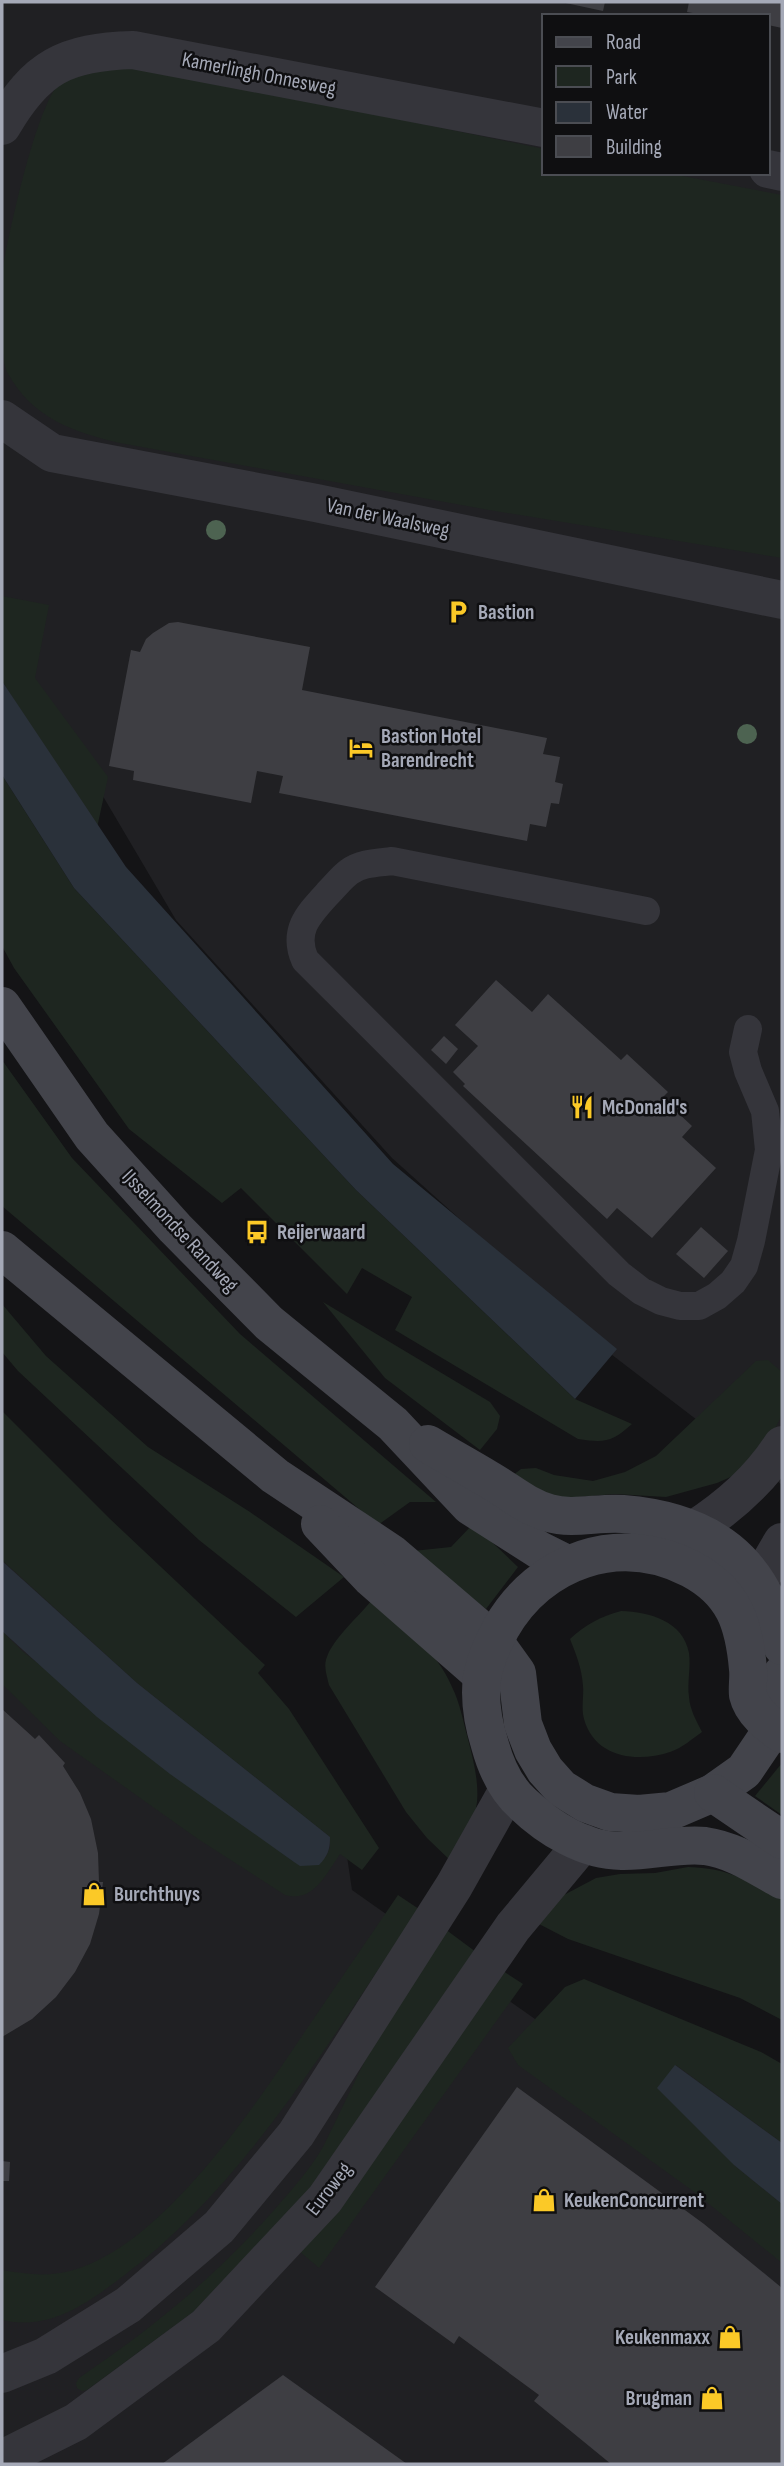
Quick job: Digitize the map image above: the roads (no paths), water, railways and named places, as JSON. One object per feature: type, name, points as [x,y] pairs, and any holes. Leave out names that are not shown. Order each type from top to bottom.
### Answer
[{"type":"main road","name":"IJsselmondse Randweg","points":[[2,1006],[92,1136],[175,1228],[269,1323],[393,1424],[470,1506],[539,1550],[567,1564]]},
{"type":"main road","points":[[2,1250],[275,1476],[391,1553],[488,1658],[517,1673],[523,1724],[533,1750],[545,1770],[561,1788],[585,1803],[610,1812],[639,1814],[671,1811],[713,1793],[744,1771],[780,1705]]},
{"type":"main road","name":"IJsselmondse Randweg","points":[[393,1424],[491,1480],[529,1506],[553,1514],[622,1514],[670,1522],[719,1543],[741,1560],[758,1583],[770,1603],[782,1646]]},
{"type":"main road","points":[[656,1555],[693,1530]]},
{"type":"main road","points":[[780,1705],[755,1711],[748,1696],[742,1626],[725,1594],[711,1581],[690,1569],[656,1555],[619,1553],[567,1564],[524,1595],[517,1603],[488,1658],[481,1700],[485,1730],[498,1769],[509,1788],[534,1814],[565,1835],[583,1843],[620,1852],[702,1846],[722,1849],[782,1880]]},
{"type":"main road","points":[[713,1793],[782,1840]]},
{"type":"main road","points":[[583,1843],[610,1812]]},
{"type":"street","name":"Kamerlingh Onnesweg","points":[[2,127],[25,92],[45,72],[73,58],[101,51],[133,50],[542,128]]},
{"type":"street","name":"Van der Waalsweg","points":[[2,419],[52,453],[316,503],[782,600]]},
{"type":"street","points":[[693,1530],[727,1507],[772,1460],[782,1445]]},
{"type":"street","points":[[758,1583],[782,1542]]},
{"type":"street","points":[[2,2374],[46,2356],[128,2305],[219,2227],[296,2134],[454,1886],[509,1788]]},
{"type":"street","name":"Euroweg","points":[[2,2459],[76,2422],[206,2326],[325,2199],[513,1927],[583,1843]]},
{"type":"lane","points":[[646,911],[392,861],[369,863],[349,872],[310,913],[301,930],[299,946],[305,960],[619,1274],[641,1291],[661,1301],[680,1306],[699,1306],[717,1296],[733,1282],[744,1266],[751,1241],[769,1150],[765,1111],[743,1052],[748,1029]]},
{"type":"water","points":[[2,681],[126,867],[393,1164],[617,1349],[575,1399],[356,1190],[74,888],[2,775]]},
{"type":"water","points":[[2,1561],[137,1683],[330,1837],[325,1859],[319,1865],[300,1866],[170,1774],[97,1717],[2,1631]]},
{"type":"water","points":[[675,2065],[782,2143],[782,2204],[734,2165],[657,2088]]},
{"type":"place","name":"Bastion","points":[[458,612]]},
{"type":"place","name":"Bastion Hotel Barendrecht","points":[[361,748]]},
{"type":"place","name":"McDonald's","points":[[582,1107]]},
{"type":"place","name":"Reijerwaard","points":[[257,1232]]},
{"type":"place","name":"Burchthuys","points":[[94,1894]]},
{"type":"place","name":"KeukenConcurrent","points":[[544,2200]]},
{"type":"place","name":"Keukenmaxx","points":[[730,2337]]},
{"type":"place","name":"Brugman","points":[[712,2398]]}]
